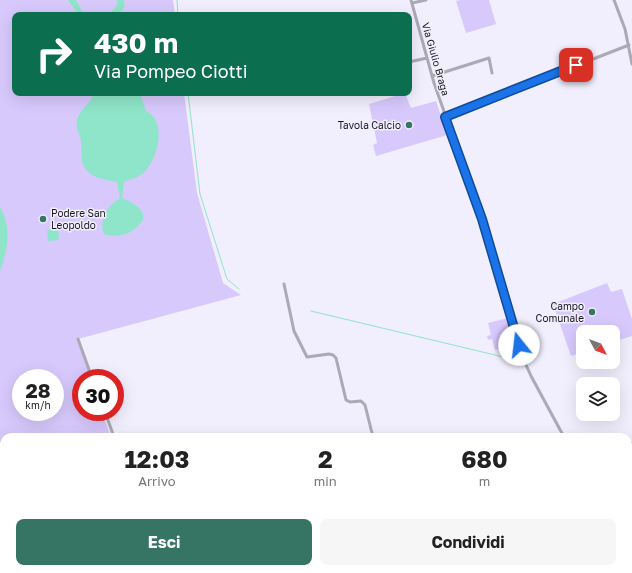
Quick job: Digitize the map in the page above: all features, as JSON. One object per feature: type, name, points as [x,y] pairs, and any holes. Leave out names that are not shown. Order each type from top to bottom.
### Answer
[{"type":"street","points":[[412,2],[426,0]]},
{"type":"street","points":[[614,0],[629,45],[632,64]]},
{"type":"street","name":"Via Giulio Braga","points":[[412,2],[432,76],[445,117],[482,219],[523,358],[562,433]]},
{"type":"street","points":[[445,117],[629,45]]},
{"type":"street","points":[[412,61],[427,58]]},
{"type":"street","points":[[432,76],[488,58],[492,73]]},
{"type":"street","points":[[284,284],[294,331],[307,357],[329,354],[336,358],[346,400],[350,402],[361,401],[364,404],[372,433]]},
{"type":"street","points":[[78,339],[89,369]]},
{"type":"street","points":[[108,421],[113,433]]},
{"type":"shaded area","points":[[0,0],[173,0],[175,12],[12,12],[12,96],[184,96],[197,193],[223,283],[241,295],[78,339],[88,369],[72,369],[72,421],[105,421],[110,433],[0,433]]},
{"type":"shaded area","points":[[68,0],[76,0],[82,12],[76,11]]},
{"type":"shaded area","points":[[115,0],[124,0],[125,4],[123,10],[120,12],[110,12],[116,7],[118,2]]},
{"type":"shaded area","points":[[489,0],[496,24],[466,33],[456,1]]},
{"type":"shaded area","points":[[141,96],[146,111],[153,116],[158,125],[159,133],[157,148],[151,163],[138,177],[124,182],[122,198],[140,209],[143,215],[143,220],[131,232],[118,236],[104,234],[102,224],[109,208],[120,199],[117,182],[101,179],[91,174],[84,167],[82,161],[81,140],[76,124],[78,115],[93,97]]},
{"type":"shaded area","name":"Tavola Calcio","points":[[395,96],[406,96],[411,108],[436,101],[447,135],[376,156],[373,145],[377,143],[369,104]]},
{"type":"shaded area","points":[[0,207],[6,223],[8,239],[0,271]]},
{"type":"shaded area","points":[[58,228],[59,240],[48,241],[47,230]]},
{"type":"shaded area","name":"Campo Comunale","points":[[607,283],[611,292],[622,289],[632,319],[632,336],[620,340],[620,325],[576,325],[576,354],[571,356],[553,304]]},
{"type":"shaded area","points":[[508,318],[516,345],[495,350],[492,339],[488,340],[487,336],[491,335],[488,323]]},
{"type":"waterway","points":[[177,0],[178,12]]},
{"type":"waterway","points":[[188,96],[200,194],[227,279],[239,289]]},
{"type":"waterway","points":[[311,311],[520,361]]},
{"type":"place","name":"Tavola Calcio","points":[[409,125]]},
{"type":"place","name":"Podere San Leopoldo","points":[[43,219]]},
{"type":"place","name":"Campo Comunale","points":[[592,312]]},
{"type":"route","points":[[519,345],[482,219],[445,117],[576,65]]}]
